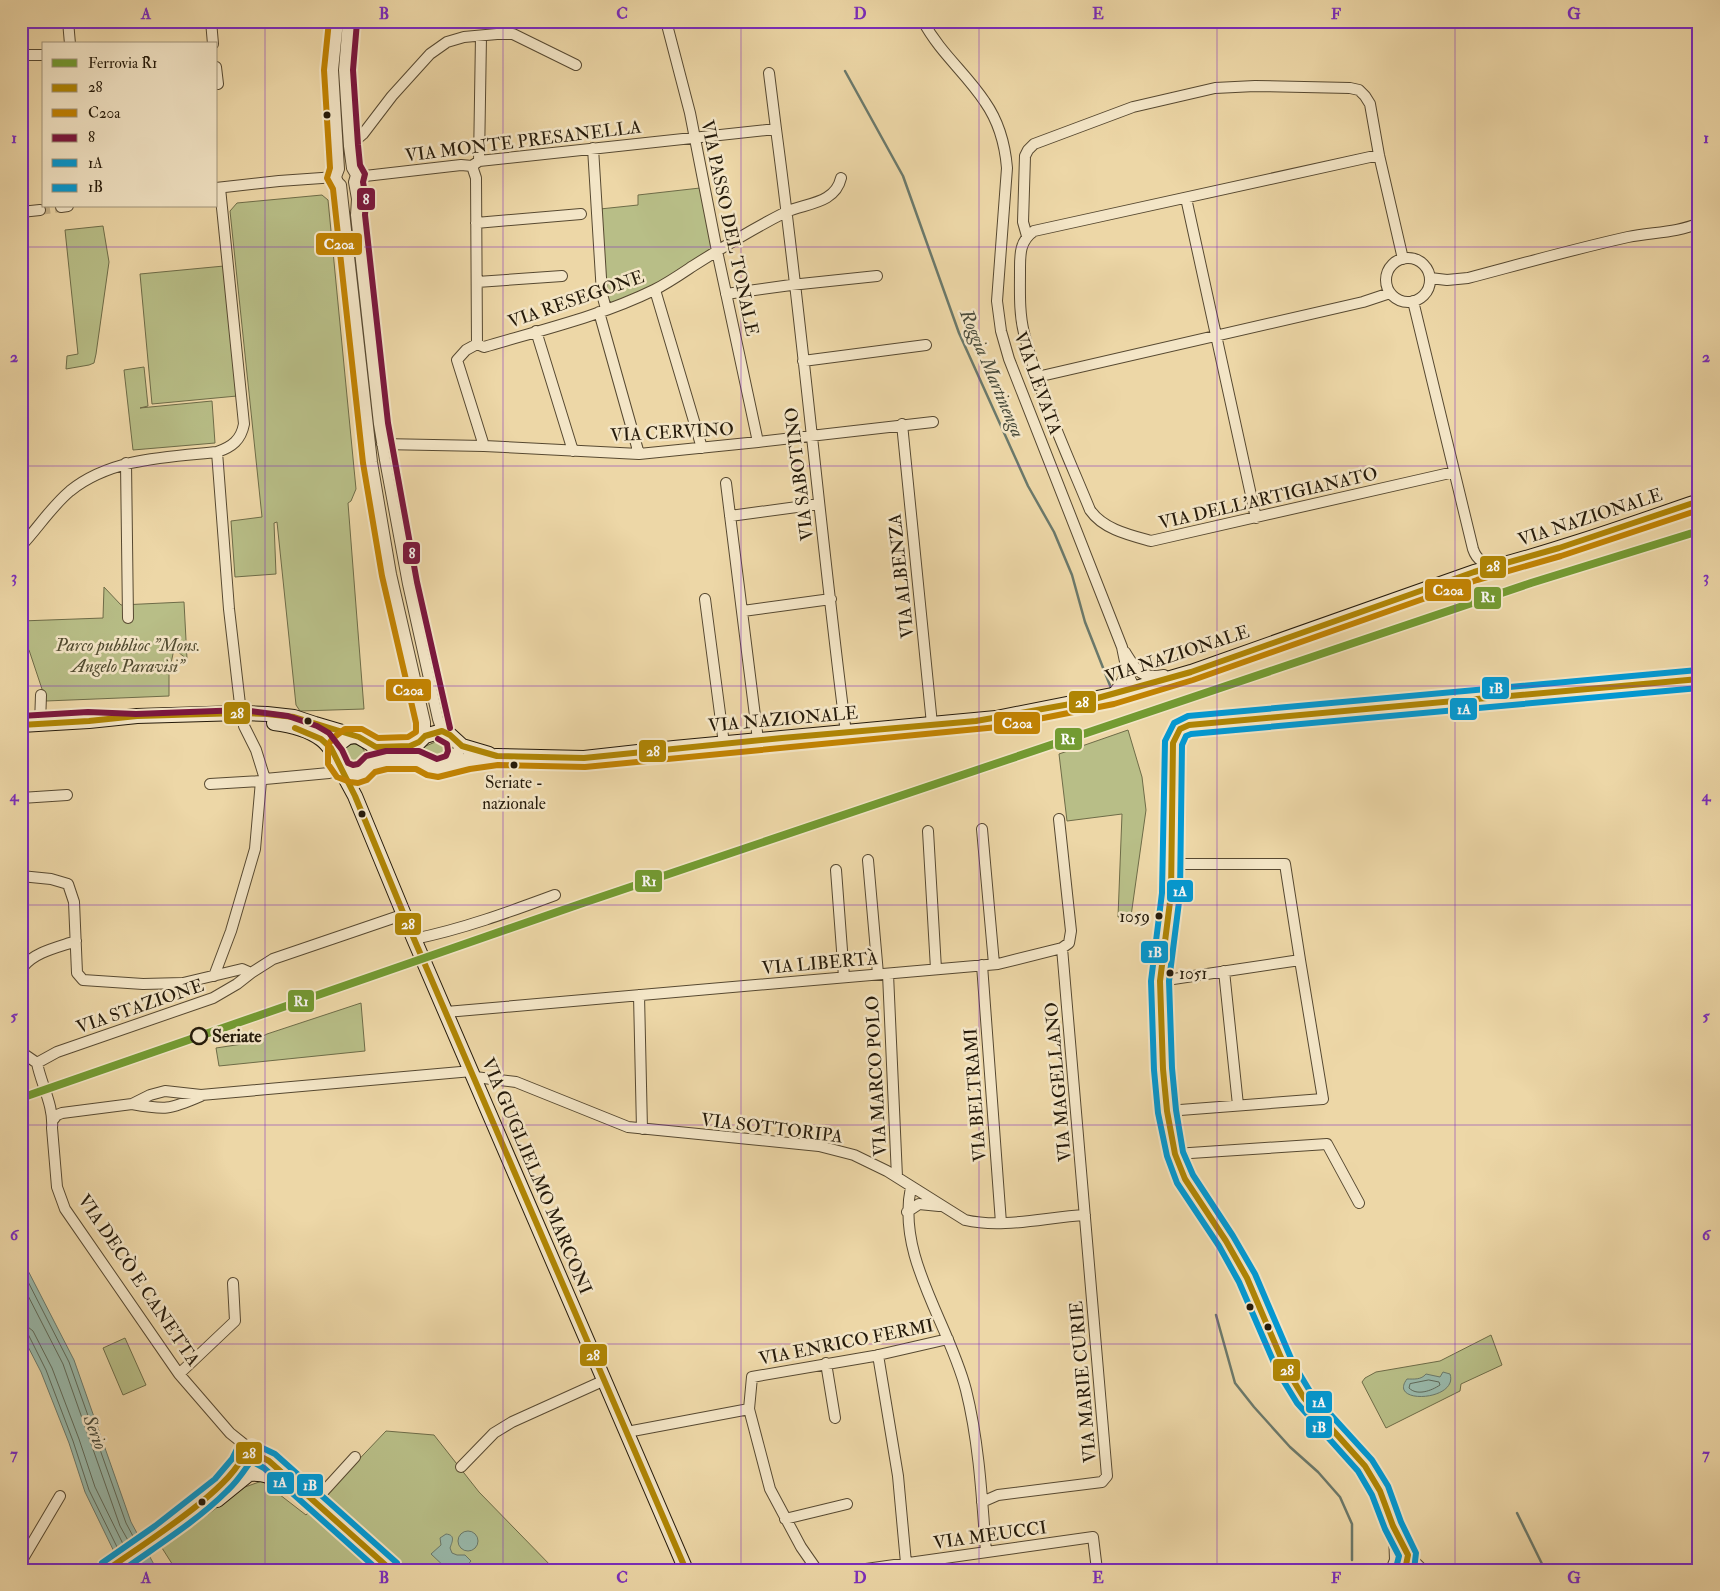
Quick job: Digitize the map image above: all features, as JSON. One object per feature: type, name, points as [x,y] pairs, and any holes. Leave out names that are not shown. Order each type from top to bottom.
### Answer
[{"type":"main road","name":"VIA NAZIONALE","points":[[366,768],[386,760],[418,760],[430,767],[438,768],[452,763],[497,756],[584,758],[846,733],[996,718],[1112,695],[1190,672],[1474,572],[1511,563],[1600,535],[1699,501]]},
{"type":"main road","points":[[21,725],[137,716],[243,719],[294,717],[361,739],[376,747],[410,746],[426,736],[442,732]]},
{"type":"main road","name":"VIA GUGLIELMO MARCONI","points":[[89,721],[136,723],[243,720],[287,725],[314,734],[323,740],[337,761],[355,796],[414,939],[686,1570]]},
{"type":"main road","name":"VIA NAZIONALE","points":[[442,732],[450,735],[462,746],[497,756]]},
{"type":"main road","points":[[361,739],[343,740],[338,744],[337,761],[347,772],[357,774],[366,768]]},
{"type":"main road","points":[[355,796],[357,786],[372,752],[361,739]]},
{"type":"main road","points":[[452,763],[458,748],[455,740]]},
{"type":"main road","name":"VIA DECÒ E CANETTA","points":[[250,1462],[269,1461],[391,1570]]},
{"type":"main road","points":[[119,1570],[163,1536],[250,1462]]},
{"type":"main road","name":"VIA DECÒ E CANETTA","points":[[250,1462],[278,1480],[378,1570]]},
{"type":"main road","points":[[107,1570],[163,1536]]},
{"type":"street","points":[[68,21],[70,42]]},
{"type":"street","points":[[211,21],[213,42]]},
{"type":"street","points":[[338,21],[333,70],[339,177],[363,391],[372,462],[391,574],[425,722],[426,736]]},
{"type":"street","points":[[348,21],[346,26],[344,70],[349,146],[357,198],[356,215],[382,444],[408,584],[442,732]]},
{"type":"street","name":"VIA PASSO DEL TONALE","points":[[666,21],[690,113],[758,442]]},
{"type":"street","name":"VIA LEVATA","points":[[923,21],[944,54],[985,102],[1001,134],[1007,168],[997,301],[1001,331],[1009,359],[1132,670],[1131,683],[1135,688]]},
{"type":"street","points":[[349,146],[363,134],[392,96],[430,54],[446,42],[464,37],[513,34],[576,65]]},
{"type":"street","points":[[481,36],[476,164],[477,344],[466,350],[457,360],[484,446]]},
{"type":"street","points":[[21,55],[42,55]]},
{"type":"street","name":"VIA SABOTINO","points":[[769,73],[787,212],[846,733]]},
{"type":"street","points":[[1379,155],[1041,229],[1027,236],[1023,222],[1026,156],[1028,150],[1034,144],[1132,107],[1215,88],[1255,86],[1350,88],[1359,90],[1370,104],[1379,155],[1403,259]]},
{"type":"street","name":"VIA MONTE PRESANELLA","points":[[354,175],[365,176],[476,164],[593,148],[776,129]]},
{"type":"street","points":[[593,148],[602,311],[639,454]]},
{"type":"street","points":[[339,177],[346,166],[354,175]]},
{"type":"street","points":[[21,546],[52,508],[70,491],[86,480],[126,464],[228,449],[238,440],[242,433],[244,424],[218,188],[339,177],[351,185],[354,175]]},
{"type":"street","name":"VIA RESEGONE","points":[[477,344],[484,347],[602,311],[655,290],[717,251],[787,212],[825,199],[839,187],[841,178]]},
{"type":"street","points":[[1186,198],[1256,518]]},
{"type":"street","points":[[21,212],[40,210]]},
{"type":"street","points":[[476,223],[581,214]]},
{"type":"street","points":[[1430,278],[1447,280],[1468,278],[1592,245],[1636,235],[1683,228],[1699,223]]},
{"type":"street","points":[[1683,228],[1699,232]]},
{"type":"street","name":"VIA DELL'ARTIGIANATO","points":[[1027,236],[1021,244],[1020,307],[1024,332],[1037,377],[1090,510],[1096,519],[1107,526],[1151,541],[1454,472]]},
{"type":"street","points":[[1408,258],[1418,261],[1426,268],[1430,278],[1426,291],[1420,298],[1413,301],[1402,301],[1390,293],[1386,283],[1388,272],[1394,264],[1408,258]]},
{"type":"street","points":[[476,282],[562,276]]},
{"type":"street","points":[[726,294],[794,284],[877,276]]},
{"type":"street","points":[[655,290],[702,448]]},
{"type":"street","points":[[1037,377],[1362,302],[1390,293]]},
{"type":"street","points":[[1413,301],[1476,556],[1474,572]]},
{"type":"street","points":[[536,331],[573,451]]},
{"type":"street","points":[[803,361],[926,345]]},
{"type":"street","points":[[363,391],[368,385],[374,383]]},
{"type":"street","name":"VIA CERVINO","points":[[382,444],[484,446],[639,454],[933,422]]},
{"type":"street","name":"VIA ALBENZA","points":[[902,424],[932,724]]},
{"type":"street","points":[[214,976],[231,931],[255,849],[263,780],[256,750],[243,719],[229,609],[217,452]]},
{"type":"street","points":[[126,464],[128,618]]},
{"type":"street","points":[[726,483],[758,740]]},
{"type":"street","points":[[730,516],[819,504]]},
{"type":"street","points":[[1476,556],[1482,562],[1489,564],[1511,563]]},
{"type":"street","points":[[391,574],[398,574],[408,584]]},
{"type":"street","points":[[705,599],[724,744]]},
{"type":"street","points":[[743,612],[831,599]]},
{"type":"street","points":[[413,671],[420,674],[427,670]]},
{"type":"street","points":[[1112,695],[1132,670],[1148,677],[1175,672],[1190,672]]},
{"type":"street","points":[[1423,1570],[1408,1555],[1393,1526],[1380,1491],[1365,1466],[1304,1398],[1285,1367],[1247,1278],[1226,1241],[1184,1179],[1175,1154],[1167,1111],[1163,1070],[1160,981],[1171,894],[1173,743],[1180,729],[1189,724],[1699,679]]},
{"type":"street","points":[[40,695],[40,724]]},
{"type":"street","points":[[210,784],[329,773],[337,761]]},
{"type":"street","points":[[21,798],[67,795]]},
{"type":"street","points":[[1059,819],[1071,932],[1068,943],[1062,948]]},
{"type":"street","points":[[982,829],[994,964]]},
{"type":"street","points":[[928,831],[936,969]]},
{"type":"street","name":"VIA MARCO POLO","points":[[868,860],[883,974],[897,1177]]},
{"type":"street","points":[[1167,1111],[1323,1099],[1285,864],[1172,864]]},
{"type":"street","points":[[836,870],[844,977]]},
{"type":"street","points":[[21,876],[51,879],[68,884],[74,902],[77,972],[83,980],[143,984],[183,983],[242,969],[251,973]]},
{"type":"street","points":[[414,939],[493,918],[555,896]]},
{"type":"street","name":"VIA STAZIONE","points":[[37,1063],[57,1052],[213,998],[273,959],[405,914]]},
{"type":"street","points":[[21,966],[23,967],[28,960],[42,953],[76,941]]},
{"type":"street","name":"VIA LIBERTÀ","points":[[446,1012],[994,964],[1062,948]]},
{"type":"street","name":"VIA MAGELLANO","points":[[1062,948],[1085,1215]]},
{"type":"street","points":[[1160,981],[1300,960]]},
{"type":"street","name":"VIA BELTRAMI","points":[[982,965],[1001,1223]]},
{"type":"street","points":[[1224,971],[1238,1105]]},
{"type":"street","points":[[639,995],[642,1129]]},
{"type":"street","points":[[21,1052],[37,1063]]},
{"type":"street","name":"VIA DECÒ E CANETTA","points":[[37,1063],[53,1120],[52,1128],[58,1187],[65,1209],[178,1374],[230,1433],[250,1462]]},
{"type":"street","name":"VIA SOTTORIPA","points":[[182,1099],[202,1095],[473,1074],[516,1082],[628,1127],[819,1146],[854,1155],[897,1177],[964,1220],[977,1223],[1001,1223],[1085,1215]]},
{"type":"street","points":[[132,1104],[150,1095],[165,1091],[182,1099]]},
{"type":"street","points":[[150,1095],[150,1107]]},
{"type":"street","points":[[53,1120],[62,1113],[132,1104],[167,1108],[182,1099]]},
{"type":"street","points":[[1175,1154],[1327,1144],[1359,1203]]},
{"type":"street","points":[[911,1187],[907,1212],[914,1255],[966,1389],[982,1502],[986,1552]]},
{"type":"street","points":[[907,1212],[919,1204],[942,1206]]},
{"type":"street","name":"VIA MARIE CURIE","points":[[982,1502],[998,1495],[1102,1482],[1107,1476],[1085,1215]]},
{"type":"street","points":[[178,1374],[235,1321],[233,1283]]},
{"type":"street","name":"VIA ENRICO FERMI","points":[[749,1409],[752,1377],[878,1355],[948,1339]]},
{"type":"street","points":[[878,1355],[898,1476],[906,1563]]},
{"type":"street","points":[[826,1363],[835,1418]]},
{"type":"street","points":[[461,1467],[494,1432],[605,1380]]},
{"type":"street","points":[[626,1432],[749,1409],[770,1489],[801,1547],[817,1570]]},
{"type":"street","points":[[314,1502],[355,1457]]},
{"type":"street","points":[[21,1562],[60,1496]]},
{"type":"street","points":[[785,1518],[847,1504]]},
{"type":"street","points":[[1391,1570],[1395,1560],[1396,1543],[1393,1526]]},
{"type":"street","name":"VIA MEUCCI","points":[[859,1570],[1093,1538],[1097,1570]]},
{"type":"street","points":[[1405,1570],[1408,1555]]},
{"type":"green space","points":[[700,188],[713,246],[711,250],[654,286],[613,304],[607,298],[600,209],[638,205],[638,195]]},
{"type":"green space","points":[[322,195],[328,200],[356,489],[351,501],[348,503],[364,709],[300,711],[296,705],[277,522],[274,523],[276,574],[235,577],[231,521],[262,517],[230,211],[237,203]]},
{"type":"green space","points":[[103,226],[109,262],[94,363],[66,369],[67,356],[78,354],[65,230]]},
{"type":"green space","points":[[224,266],[237,396],[152,404],[140,274]]},
{"type":"green space","points":[[144,367],[148,406],[140,408],[212,401],[215,443],[133,450],[124,370]]},
{"type":"green space","name":"Parco pubblioc \"Mons. Angelo Paravisi\"","points":[[104,587],[121,605],[184,602],[187,659],[174,649],[169,673],[169,696],[46,701],[29,650],[21,641],[21,621],[103,618]]},
{"type":"green space","points":[[1128,730],[1142,777],[1146,810],[1131,916],[1118,917],[1122,814],[1067,821],[1059,754]]},
{"type":"green space","points":[[440,740],[445,741],[450,749],[446,759],[441,762],[421,755],[379,756],[379,752],[414,751]]},
{"type":"green space","points":[[354,744],[362,747],[365,755],[362,763],[354,766],[346,763],[343,755],[346,747]]},
{"type":"green space","points":[[361,1003],[365,1051],[219,1066],[216,1048],[249,1043],[267,1034]]},
{"type":"green space","points":[[1491,1335],[1502,1365],[1461,1384],[1460,1391],[1386,1428],[1362,1382],[1365,1378],[1376,1372],[1440,1361]]},
{"type":"green space","points":[[125,1338],[146,1385],[123,1395],[103,1348]]},
{"type":"green space","points":[[386,1431],[434,1435],[479,1492],[555,1570],[176,1570],[162,1548],[245,1487],[262,1481],[306,1515]]},
{"type":"water","name":"Serio","points":[[21,1257],[74,1360],[131,1522],[157,1570],[123,1570],[85,1492],[69,1443],[41,1372],[21,1333]]},
{"type":"water","points":[[1443,1372],[1450,1374],[1450,1383],[1444,1390],[1435,1394],[1414,1396],[1407,1393],[1403,1387],[1407,1379],[1420,1378],[1426,1374],[1440,1377]]},
{"type":"water","points":[[468,1531],[475,1534],[478,1541],[475,1548],[468,1551],[461,1548],[458,1541],[461,1534]]},
{"type":"water","points":[[446,1534],[452,1537],[450,1548],[452,1553],[465,1555],[471,1561],[463,1570],[448,1570],[431,1554],[441,1545],[440,1538]]},
{"type":"waterway","name":"Roggia Martinenga","points":[[845,71],[903,176],[959,333],[1028,486],[1054,532],[1072,575],[1085,622],[1111,688]]},
{"type":"waterway","name":"Roggia Martinenga","points":[[1216,1315],[1235,1383],[1290,1447],[1318,1472],[1340,1497],[1352,1524],[1352,1560]]},
{"type":"waterway","points":[[1517,1513],[1545,1570]]},
{"type":"tunnel","points":[[40,210],[54,208]]},
{"type":"rail line","name":"R1","points":[[21,1098],[583,903],[1531,583],[1699,531]]},
{"type":"transit line","name":"C20a","points":[[329,21],[324,70],[330,168],[327,178],[333,189],[363,463],[382,576],[416,723],[416,732],[408,737],[378,738],[362,729],[345,729],[333,738],[328,745],[328,764],[337,777],[350,782],[358,783],[367,780],[375,772],[387,769],[416,769],[427,775],[438,777],[470,769],[498,765],[585,767],[998,727],[1114,704],[1193,680],[1477,580],[1561,556],[1699,510]]},
{"type":"transit line","name":"8","points":[[357,22],[353,70],[358,145],[360,165],[365,174],[363,182],[366,199],[365,215],[388,423],[417,582],[450,728]]},
{"type":"transit line","name":"28","points":[[21,725],[137,716],[267,714],[294,717],[359,737],[376,747],[410,746],[419,742],[425,736],[442,731],[450,735],[462,746],[497,756],[584,758],[976,721],[1087,701],[1191,672],[1474,572],[1559,548],[1699,501]]},
{"type":"transit line","name":"1B","points":[[1396,1568],[1399,1556],[1385,1529],[1372,1495],[1358,1471],[1297,1403],[1278,1372],[1239,1282],[1219,1246],[1177,1183],[1167,1156],[1158,1113],[1154,1070],[1151,981],[1162,893],[1165,741],[1174,723],[1188,716],[1698,670]]},
{"type":"transit line","name":"28","points":[[1405,1570],[1408,1555],[1393,1526],[1380,1491],[1365,1466],[1304,1398],[1285,1367],[1247,1278],[1226,1241],[1185,1179],[1175,1154],[1167,1111],[1163,1069],[1160,981],[1171,894],[1173,743],[1180,729],[1189,725],[1699,679]]},
{"type":"transit line","name":"1A","points":[[1414,1570],[1416,1553],[1401,1522],[1388,1486],[1372,1460],[1311,1393],[1293,1363],[1255,1274],[1233,1236],[1193,1175],[1183,1152],[1172,1068],[1169,981],[1180,894],[1182,745],[1186,736],[1191,734],[1699,688]]},
{"type":"transit line","name":"8","points":[[21,716],[88,712],[136,714],[243,710],[288,716],[317,726],[329,733],[342,750],[348,763],[353,765],[358,764],[366,756],[386,751],[419,751],[437,759],[446,756],[448,751],[447,744],[438,739]]},
{"type":"transit line","name":"28","points":[[295,728],[321,739],[331,748],[355,796],[414,939],[686,1570]]},
{"type":"transit line","name":"1B","points":[[102,1563],[155,1526],[215,1479],[232,1459],[237,1449],[252,1443],[275,1454],[397,1563]]},
{"type":"transit line","name":"28","points":[[107,1570],[204,1500],[222,1484],[235,1469],[243,1455],[252,1452],[269,1461],[391,1570]]},
{"type":"transit line","name":"1A","points":[[123,1570],[177,1532],[215,1502],[234,1484],[251,1461],[264,1468],[378,1570]]},
{"type":"place","name":"Seriate - nazionale","points":[[514,765]]},
{"type":"place","name":"1059","points":[[1159,916]]},
{"type":"place","name":"1051","points":[[1170,973]]},
{"type":"place","name":"Seriate","points":[[199,1036]]}]
